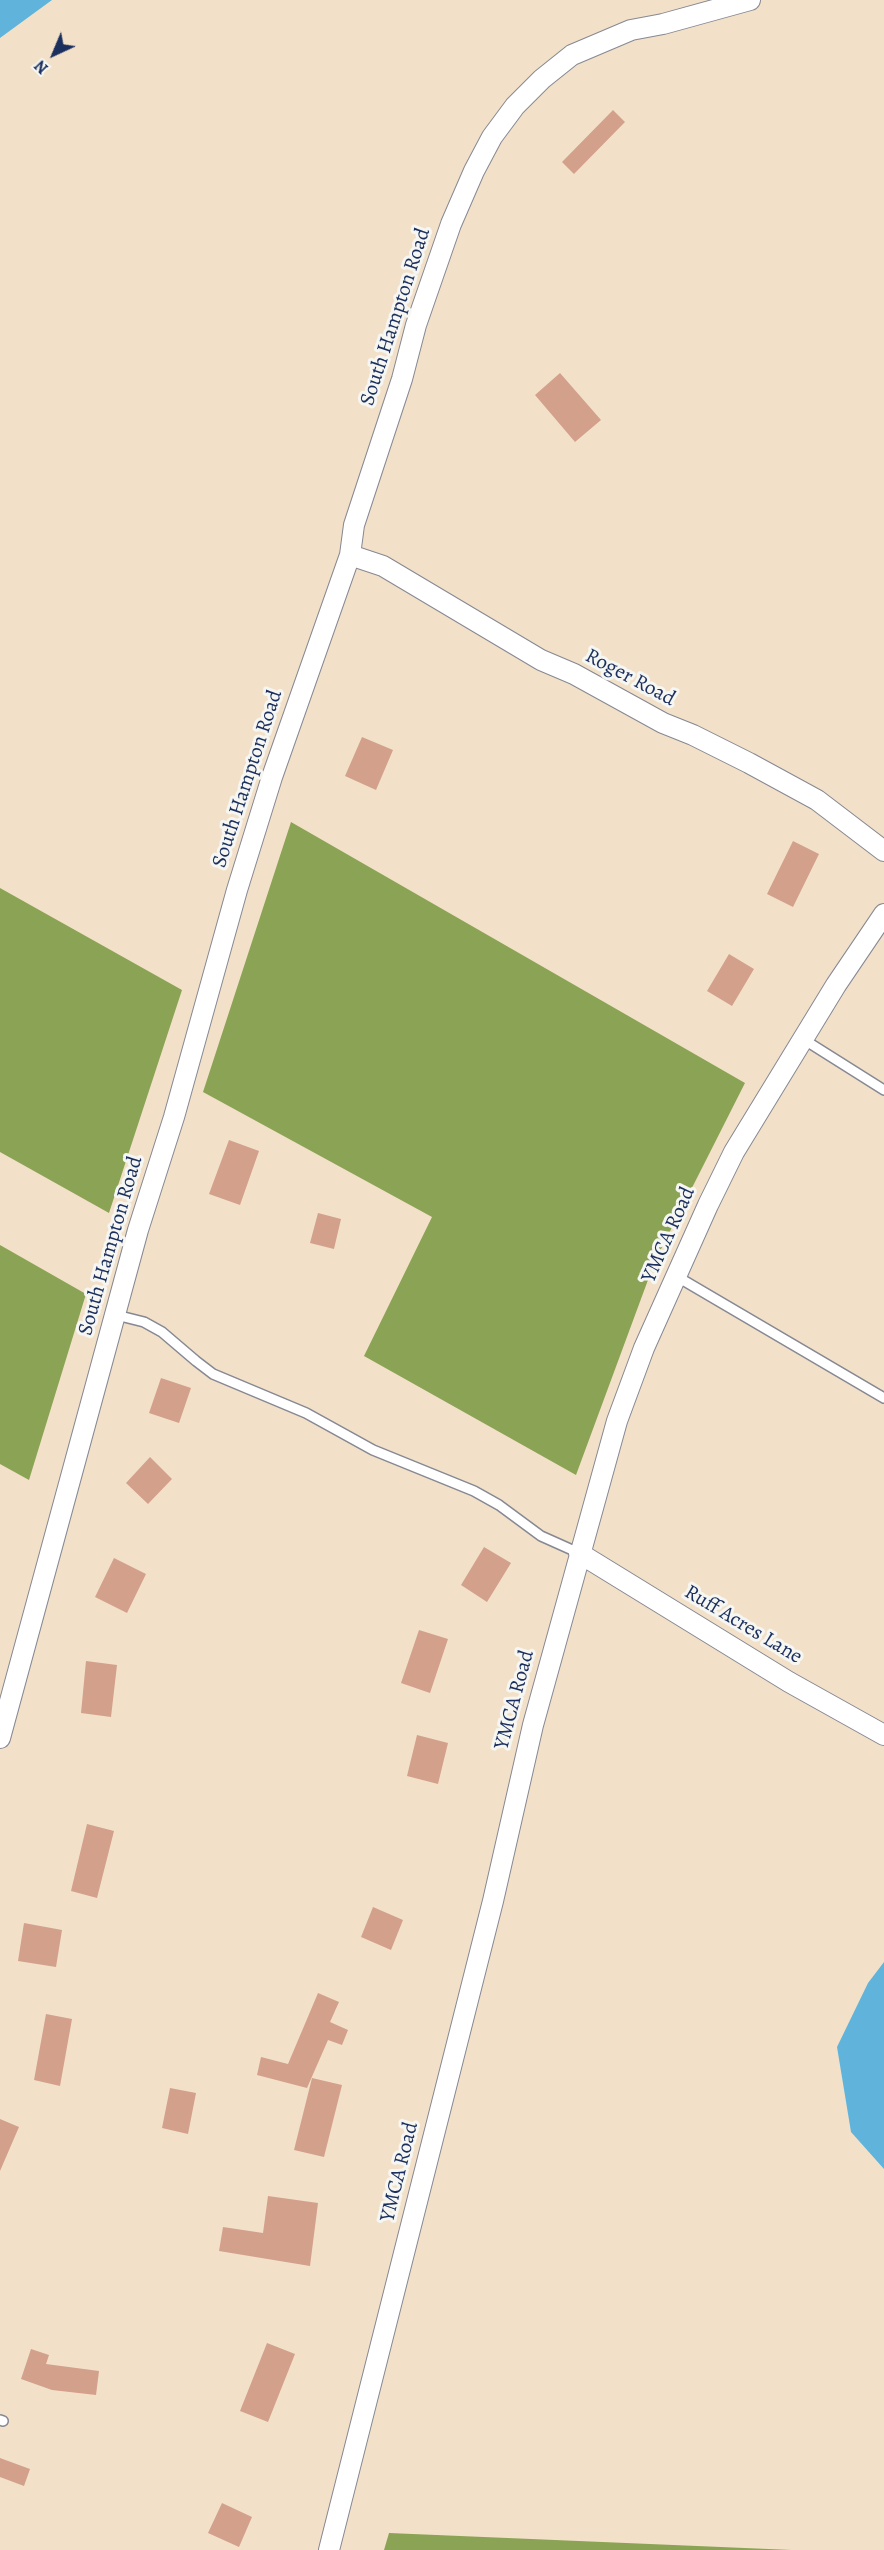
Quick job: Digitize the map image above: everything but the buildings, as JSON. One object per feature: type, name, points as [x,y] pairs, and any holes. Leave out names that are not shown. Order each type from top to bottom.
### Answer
[{"type":"street","name":"South Hampton Road","points":[[0,1738],[138,1230],[174,1117],[237,890],[273,777],[350,555],[354,525],[402,379],[416,325],[451,224],[492,137],[515,106],[542,79],[572,55],[631,30],[663,24],[750,0]]},
{"type":"street","name":"Roger Road","points":[[350,555],[383,566],[541,660],[574,674],[663,723],[730,754],[817,800],[884,851]]},
{"type":"street","name":"YMCA Road","points":[[329,2550],[493,1901],[533,1725],[617,1421],[644,1348],[734,1152],[836,985],[884,914]]},
{"type":"street","name":"Ruff Acres Lane","points":[[579,1553],[789,1682],[884,1735]]},
{"type":"lane","points":[[803,1039],[884,1090]]},
{"type":"lane","points":[[676,1276],[884,1398]]},
{"type":"lane","points":[[116,1315],[144,1322],[162,1332],[213,1374],[306,1413],[373,1450],[474,1491],[542,1536],[579,1553]]},
{"type":"green space","points":[[291,822],[745,1083],[655,1261],[576,1475],[364,1356],[432,1217],[203,1092]]},
{"type":"green space","points":[[0,888],[182,990],[109,1213],[0,1152]]},
{"type":"green space","points":[[0,1245],[86,1294],[29,1480],[0,1464]]},
{"type":"green space","points":[[389,2533],[792,2550],[384,2550]]},
{"type":"water","points":[[0,0],[52,0],[0,38]]},
{"type":"water","points":[[884,1962],[884,2169],[851,2132],[837,2047],[868,1983]]}]
